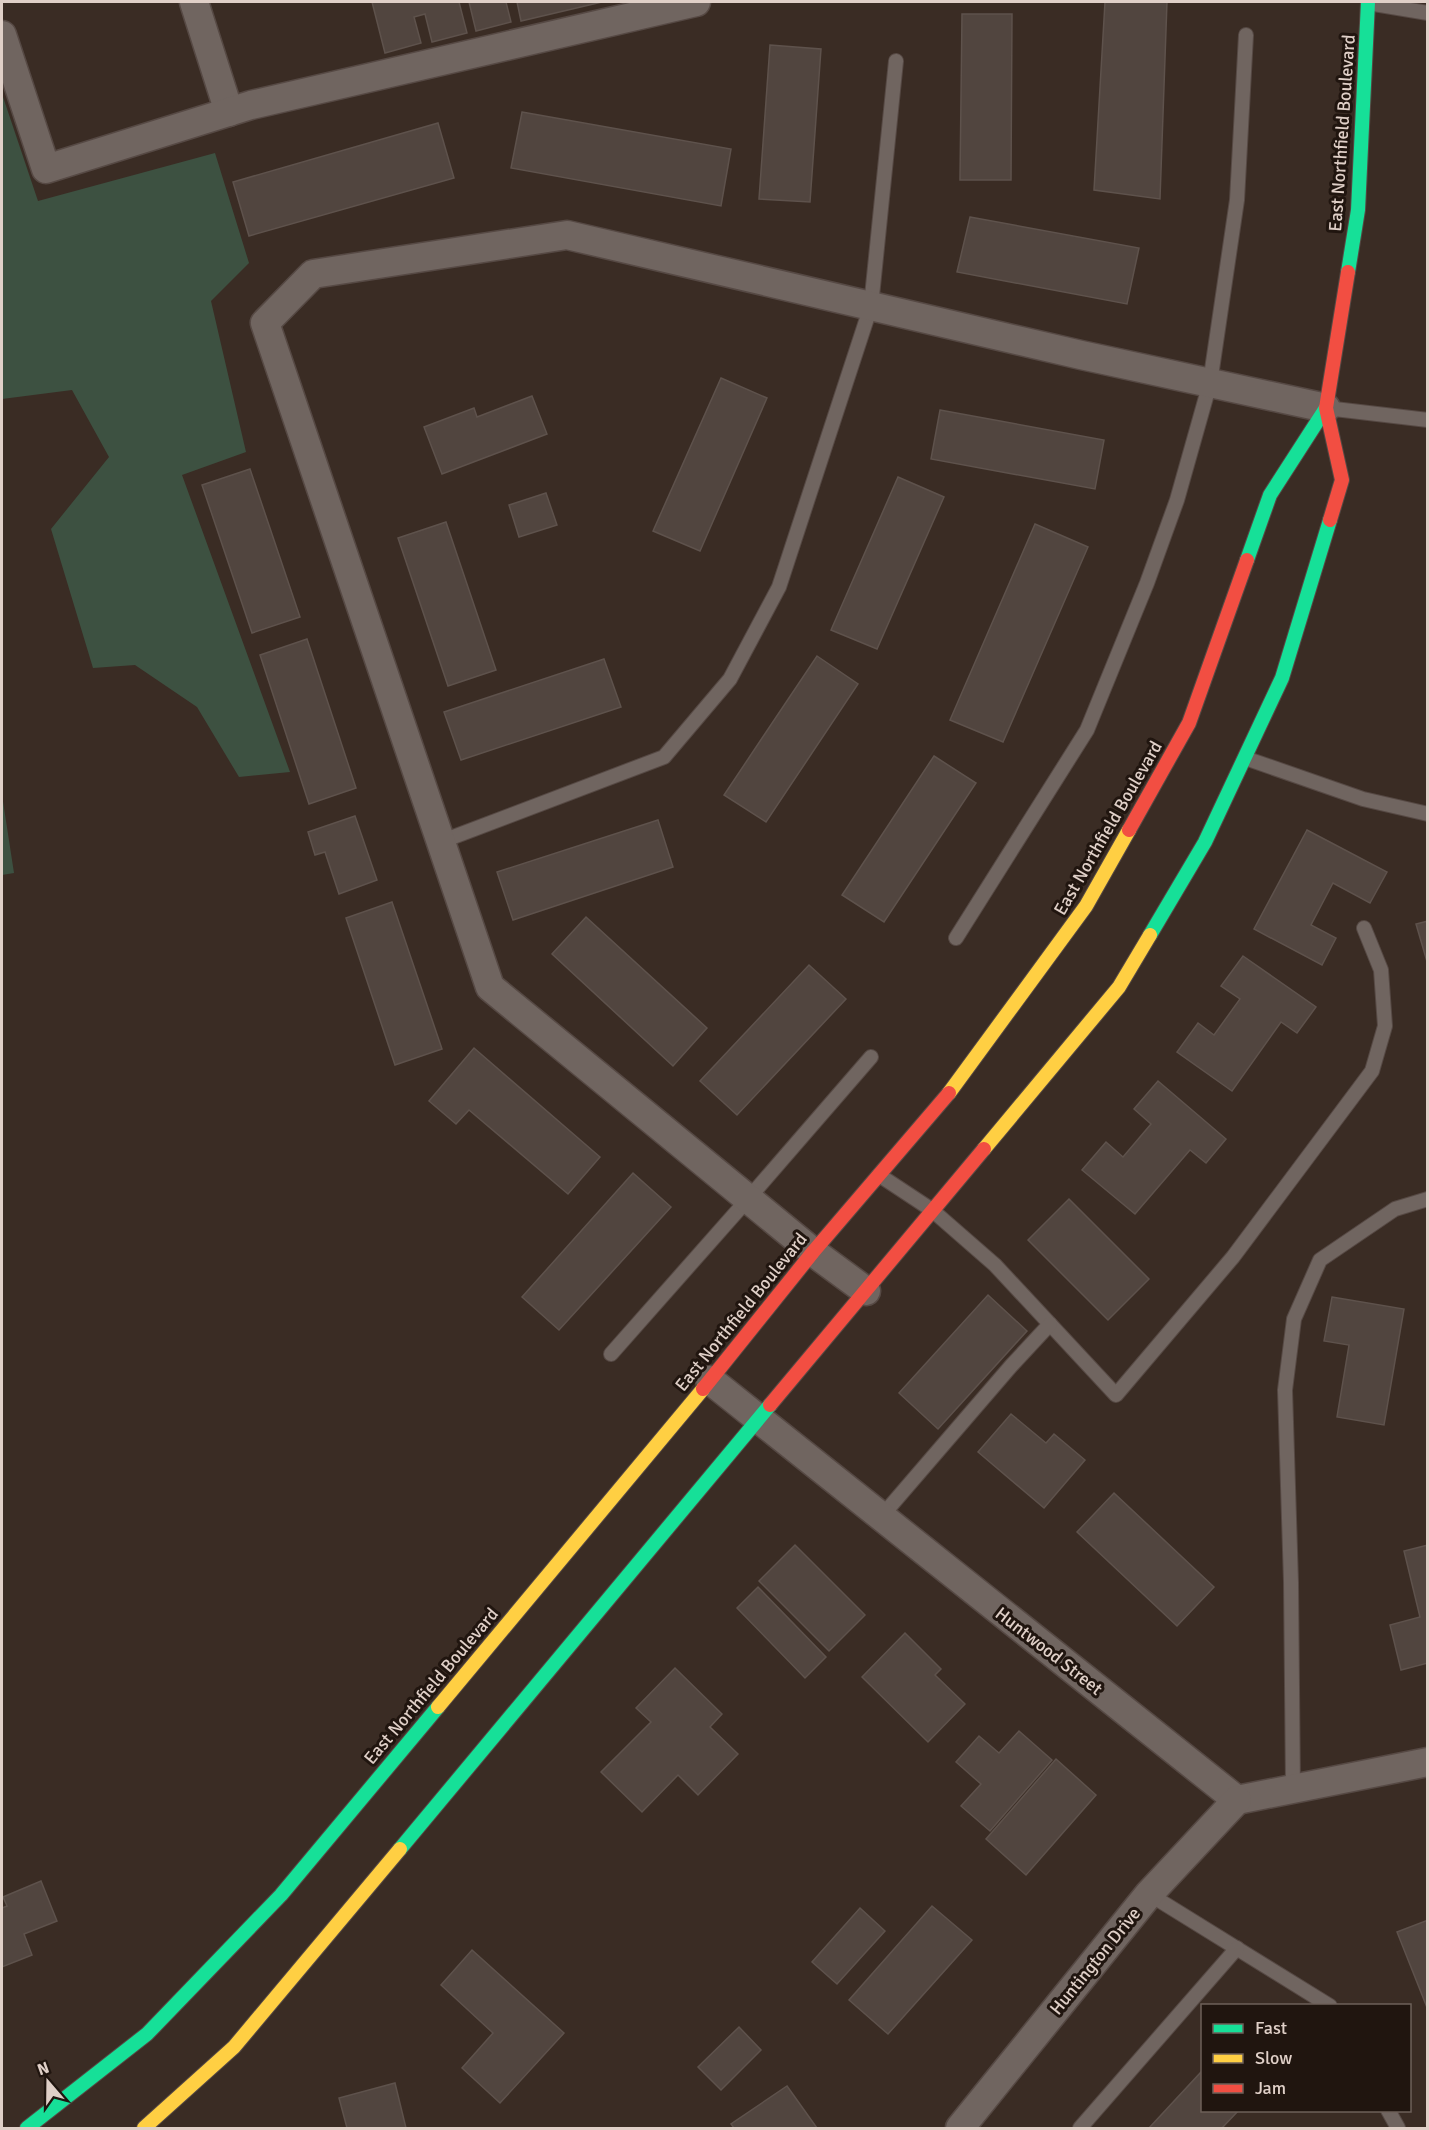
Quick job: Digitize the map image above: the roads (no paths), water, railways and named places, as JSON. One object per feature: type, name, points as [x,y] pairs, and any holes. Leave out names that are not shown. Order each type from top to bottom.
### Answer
[{"type":"main road","name":"East Northfield Boulevard","points":[[144,2128],[234,2048],[1119,987],[1205,842],[1282,678],[1342,480],[1326,408],[1358,210],[1368,2]]},
{"type":"main road","name":"East Northfield Boulevard","points":[[27,2128],[147,2034],[281,1895],[710,1380],[813,1252],[957,1083],[1086,906],[1189,723],[1270,495],[1326,408]]},
{"type":"street","points":[[194,2],[229,112]]},
{"type":"street","points":[[2,35],[46,169],[229,112],[667,5],[696,2]]},
{"type":"street","points":[[866,1291],[813,1252],[490,987],[265,323],[313,274],[567,235],[1081,355],[1326,408]]},
{"type":"street","name":"Huntwood Street","points":[[710,1380],[1238,1800]]},
{"type":"street","points":[[1238,1800],[1428,1762]]},
{"type":"street","name":"Huntington Drive","points":[[960,2128],[1149,1894],[1238,1800]]},
{"type":"lane","points":[[1368,2],[1428,13]]},
{"type":"lane","points":[[956,938],[1087,729],[1151,572],[1177,500],[1210,383],[1237,200],[1246,36]]},
{"type":"lane","points":[[440,842],[664,757],[730,679],[779,587],[871,306],[896,61]]},
{"type":"lane","points":[[1326,408],[1428,420]]},
{"type":"lane","points":[[1245,758],[1363,799],[1428,814]]},
{"type":"lane","points":[[879,1175],[932,1210],[995,1265],[1116,1395],[1233,1257],[1372,1071],[1385,1026],[1381,970],[1364,928]]},
{"type":"lane","points":[[611,1354],[871,1057]]},
{"type":"lane","points":[[1293,1789],[1291,1582],[1285,1390],[1294,1319],[1320,1260],[1395,1209],[1428,1199]]},
{"type":"lane","points":[[881,1516],[1050,1324]]},
{"type":"lane","points":[[1149,1894],[1327,2004]]},
{"type":"lane","points":[[1080,2128],[1237,1948]]},
{"type":"lane","points":[[1389,2112],[1398,2128]]}]
